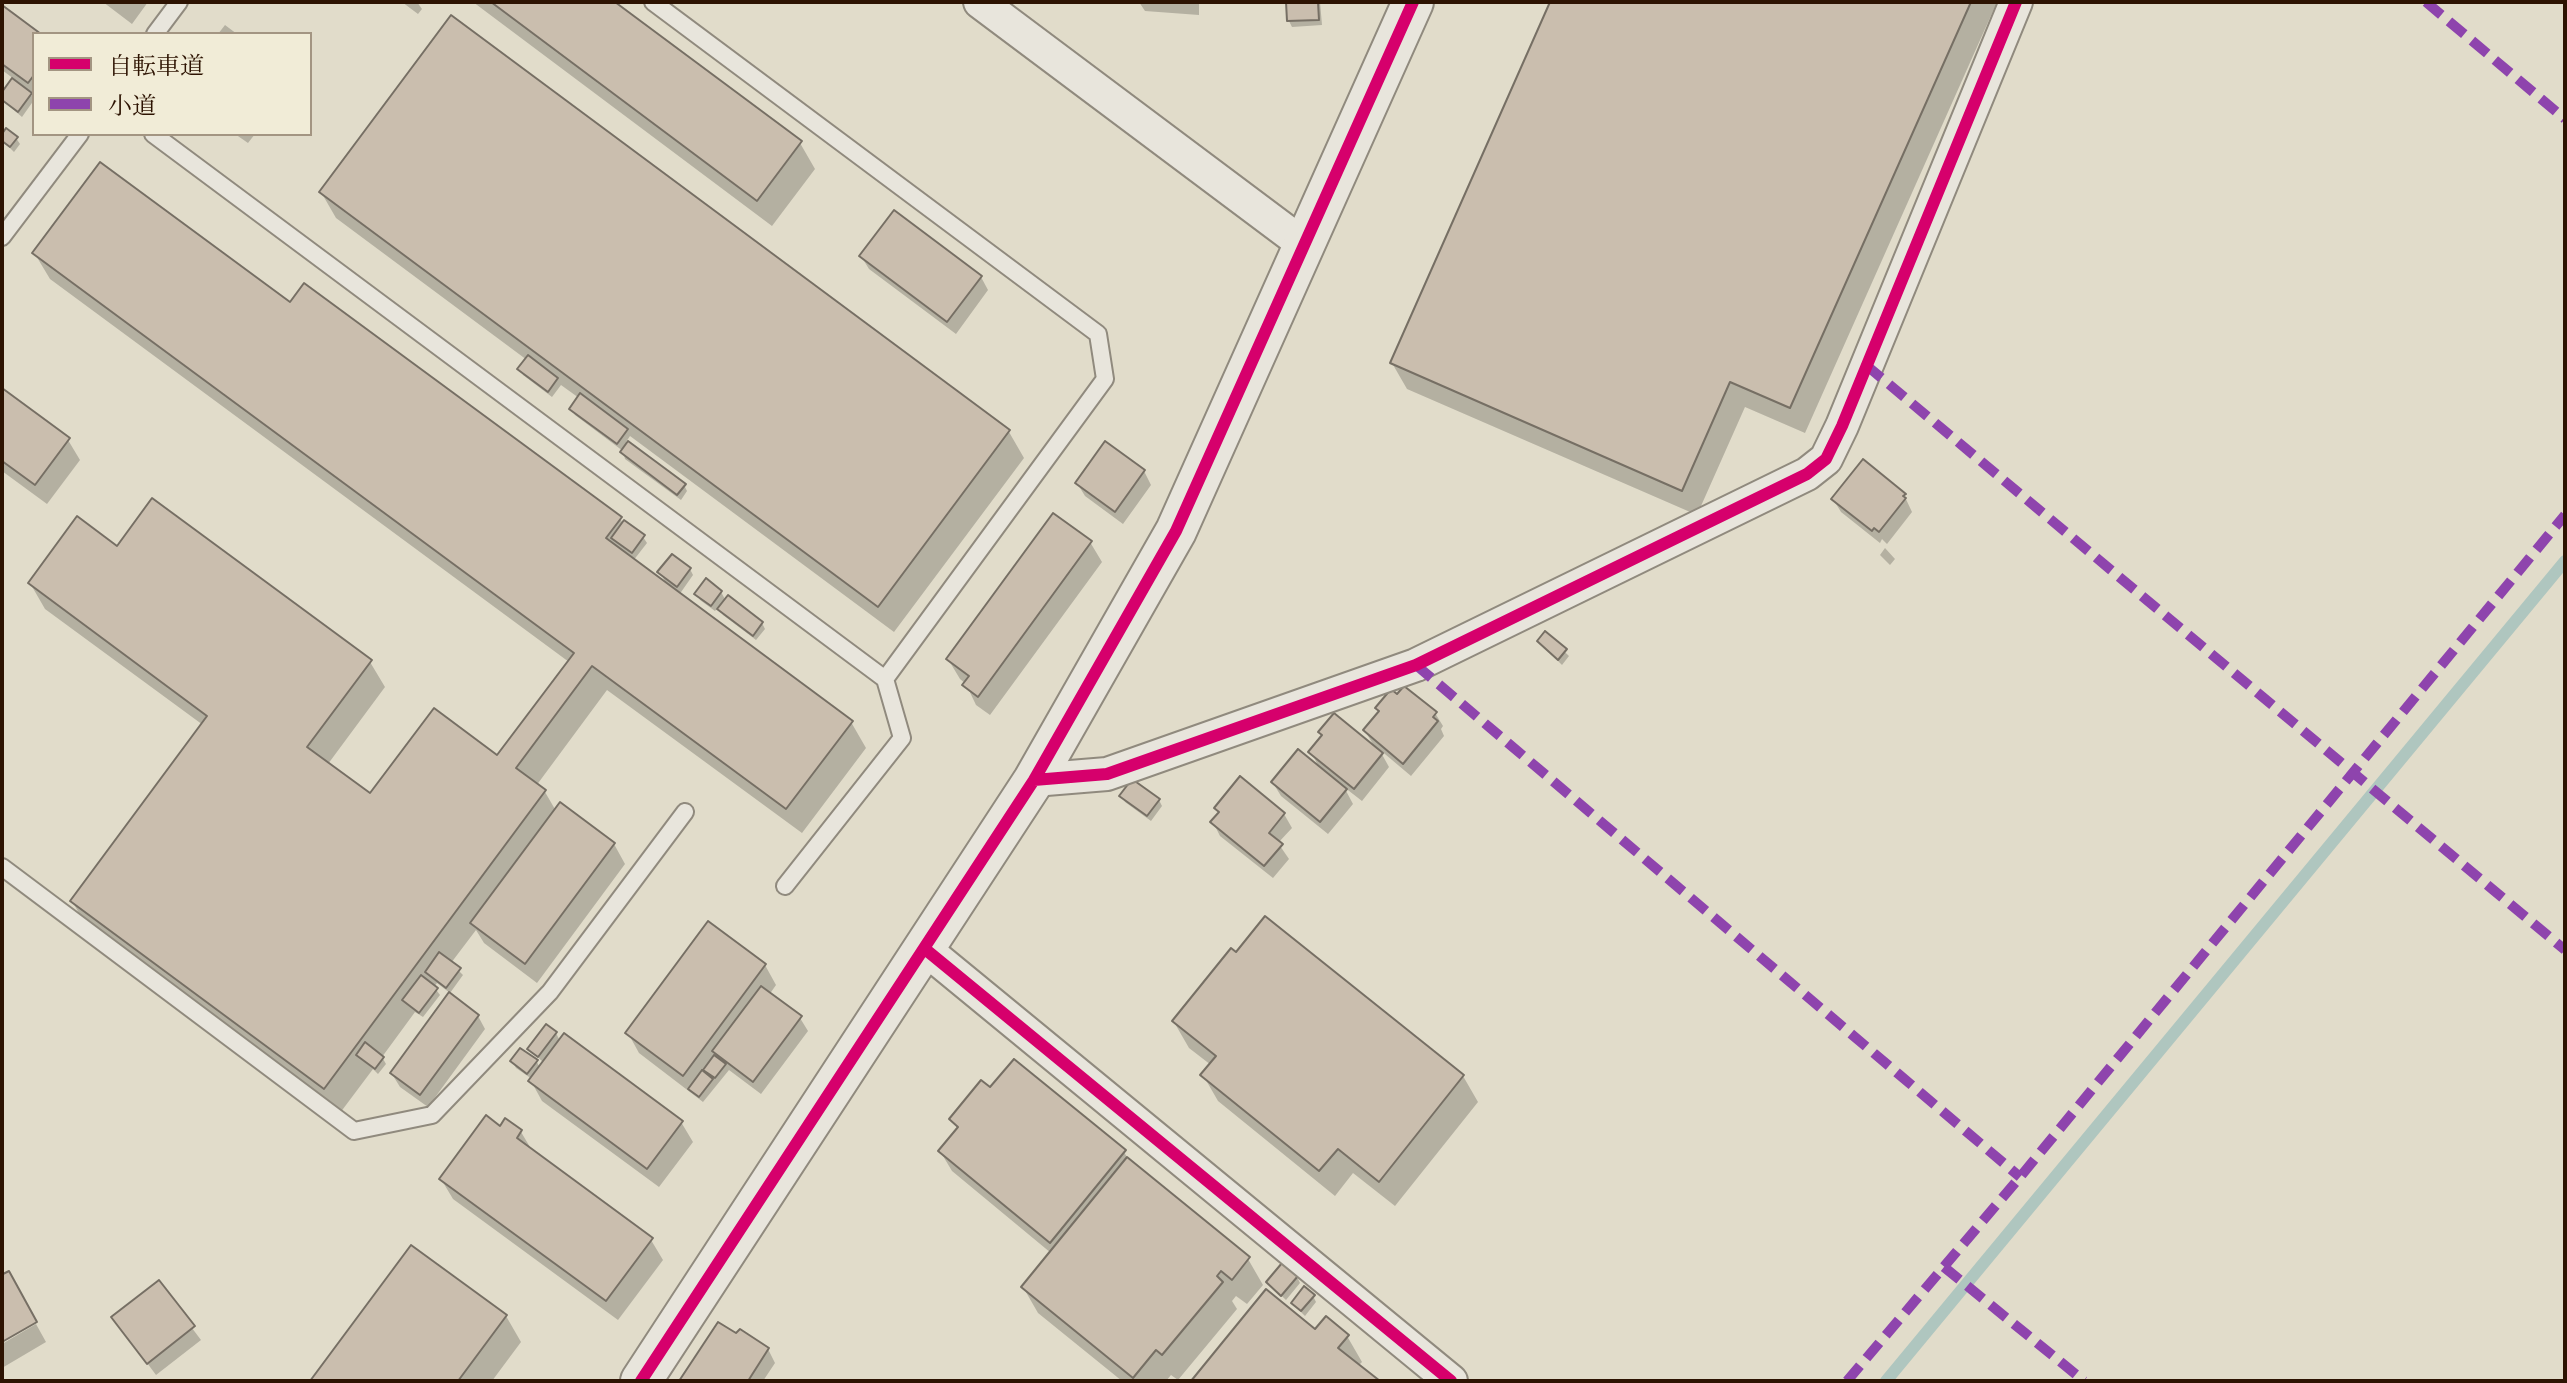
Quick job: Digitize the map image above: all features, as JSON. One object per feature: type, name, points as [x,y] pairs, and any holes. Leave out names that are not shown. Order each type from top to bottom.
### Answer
[{"type":"street","points":[[980,2],[1303,244]]},
{"type":"street","points":[[641,1381],[1034,780],[1176,531],[1413,2]]},
{"type":"street","points":[[1034,780],[1107,774],[1416,665],[1807,474],[1826,459],[2016,2]]},
{"type":"street","points":[[925,949],[1451,1381]]},
{"type":"lane","points":[[156,32],[179,2]]},
{"type":"lane","points":[[653,2],[1098,334],[1105,379],[885,679]]},
{"type":"lane","points":[[2,237],[78,136]]},
{"type":"lane","points":[[156,136],[885,679],[902,738],[785,886]]},
{"type":"lane","points":[[2,867],[354,1131],[432,1115],[550,992],[685,812]]},
{"type":"building","points":[[491,2],[615,2],[802,141],[757,201]]},
{"type":"building","points":[[1286,2],[1318,2],[1319,20],[1287,21]]},
{"type":"building","points":[[1550,2],[1971,2],[1790,408],[1730,382],[1682,491],[1390,363]]},
{"type":"building","points":[[2,5],[38,32],[32,32],[32,78],[28,83],[2,64]]},
{"type":"building","points":[[451,15],[1010,430],[878,607],[319,192]]},
{"type":"building","points":[[12,78],[32,93],[18,112],[2,100],[2,92]]},
{"type":"building","points":[[6,128],[18,137],[10,147],[2,141]]},
{"type":"building","points":[[100,162],[290,302],[304,283],[622,517],[606,538],[853,721],[786,809],[592,666],[516,768],[546,790],[324,1089],[70,901],[207,716],[28,583],[77,516],[117,546],[152,498],[372,660],[307,747],[370,793],[434,708],[497,755],[574,653],[32,253]]},
{"type":"building","points":[[894,210],[982,276],[947,322],[859,256]]},
{"type":"building","points":[[528,355],[558,378],[548,392],[517,369]]},
{"type":"building","points":[[2,388],[70,438],[35,485],[2,461]]},
{"type":"building","points":[[580,393],[628,429],[617,444],[569,409]]},
{"type":"building","points":[[628,441],[686,484],[677,495],[620,452]]},
{"type":"building","points":[[1105,441],[1145,470],[1115,512],[1075,483]]},
{"type":"building","points":[[1863,459],[1906,494],[1879,532],[1874,528],[1872,531],[1831,499]]},
{"type":"building","points":[[1053,513],[1092,541],[978,697],[962,685],[969,676],[946,659]]},
{"type":"building","points":[[624,520],[645,535],[632,553],[611,538]]},
{"type":"building","points":[[672,554],[691,568],[677,587],[657,572]]},
{"type":"building","points":[[706,578],[722,591],[711,606],[694,594]]},
{"type":"building","points":[[728,595],[763,622],[753,636],[717,609]]},
{"type":"building","points":[[1545,631],[1567,649],[1558,660],[1537,641]]},
{"type":"building","points":[[1404,686],[1437,712],[1433,717],[1438,721],[1403,764],[1363,730],[1379,711],[1375,708],[1391,689],[1397,694]]},
{"type":"building","points":[[1334,713],[1383,753],[1354,789],[1308,752],[1322,735],[1318,732]]},
{"type":"building","points":[[1298,749],[1347,789],[1320,822],[1271,782]]},
{"type":"building","points":[[1240,776],[1285,813],[1269,833],[1283,844],[1264,866],[1210,822],[1219,812],[1214,808]]},
{"type":"building","points":[[1132,779],[1160,799],[1147,816],[1119,796]]},
{"type":"building","points":[[560,802],[615,843],[525,964],[470,923]]},
{"type":"building","points":[[1265,916],[1464,1075],[1379,1182],[1338,1149],[1319,1171],[1200,1075],[1216,1056],[1172,1021],[1231,948],[1236,952]]},
{"type":"building","points":[[708,921],[766,964],[683,1076],[625,1033]]},
{"type":"building","points":[[439,952],[461,968],[446,988],[425,972]]},
{"type":"building","points":[[421,975],[438,988],[419,1013],[402,1000]]},
{"type":"building","points":[[761,986],[802,1016],[753,1082],[712,1051]]},
{"type":"building","points":[[449,992],[479,1015],[420,1095],[390,1073]]},
{"type":"building","points":[[546,1024],[557,1032],[538,1057],[527,1049]]},
{"type":"building","points":[[564,1033],[683,1121],[647,1169],[528,1081]]},
{"type":"building","points":[[365,1042],[384,1057],[375,1069],[356,1055]]},
{"type":"building","points":[[520,1048],[538,1060],[527,1074],[510,1061]]},
{"type":"building","points":[[714,1055],[726,1064],[715,1078],[703,1070]]},
{"type":"building","points":[[1014,1059],[1126,1150],[1050,1243],[938,1151],[958,1127],[949,1119],[981,1080],[990,1087]]},
{"type":"building","points":[[702,1070],[713,1079],[699,1097],[688,1089]]},
{"type":"building","points":[[486,1115],[500,1126],[505,1118],[522,1130],[517,1138],[653,1238],[606,1301],[439,1179]]},
{"type":"building","points":[[1127,1157],[1250,1257],[1232,1280],[1221,1271],[1217,1276],[1223,1282],[1162,1355],[1156,1350],[1133,1378],[1021,1287]]},
{"type":"building","points":[[411,1245],[507,1315],[458,1381],[310,1381]]},
{"type":"building","points":[[1282,1263],[1298,1276],[1281,1296],[1266,1282]]},
{"type":"building","points":[[2,1271],[3,1274],[9,1271],[37,1322],[2,1342]]},
{"type":"building","points":[[159,1280],[195,1326],[147,1364],[111,1317]]},
{"type":"building","points":[[1304,1286],[1315,1295],[1301,1311],[1291,1303]]},
{"type":"building","points":[[1266,1289],[1315,1329],[1326,1316],[1349,1335],[1338,1348],[1380,1381],[1191,1381]]},
{"type":"building","points":[[718,1322],[736,1333],[740,1329],[769,1348],[748,1381],[679,1381]]},
{"type":"waterway","points":[[1886,1381],[2565,561]]},
{"type":"marked path","points":[[2426,2],[2565,119]]},
{"type":"marked path","points":[[1866,365],[2565,950]]},
{"type":"marked path","points":[[1847,1381],[2020,1177],[2565,515]]},
{"type":"marked path","points":[[1416,665],[2020,1177]]},
{"type":"marked path","points":[[1944,1267],[2084,1381]]},
{"type":"cycle path","points":[[641,1381],[1034,780],[1176,531],[1413,2]]},
{"type":"cycle path","points":[[1034,780],[1107,774],[1416,665],[1807,474],[1826,459],[2016,2]]},
{"type":"cycle path","points":[[925,949],[1451,1381]]}]
